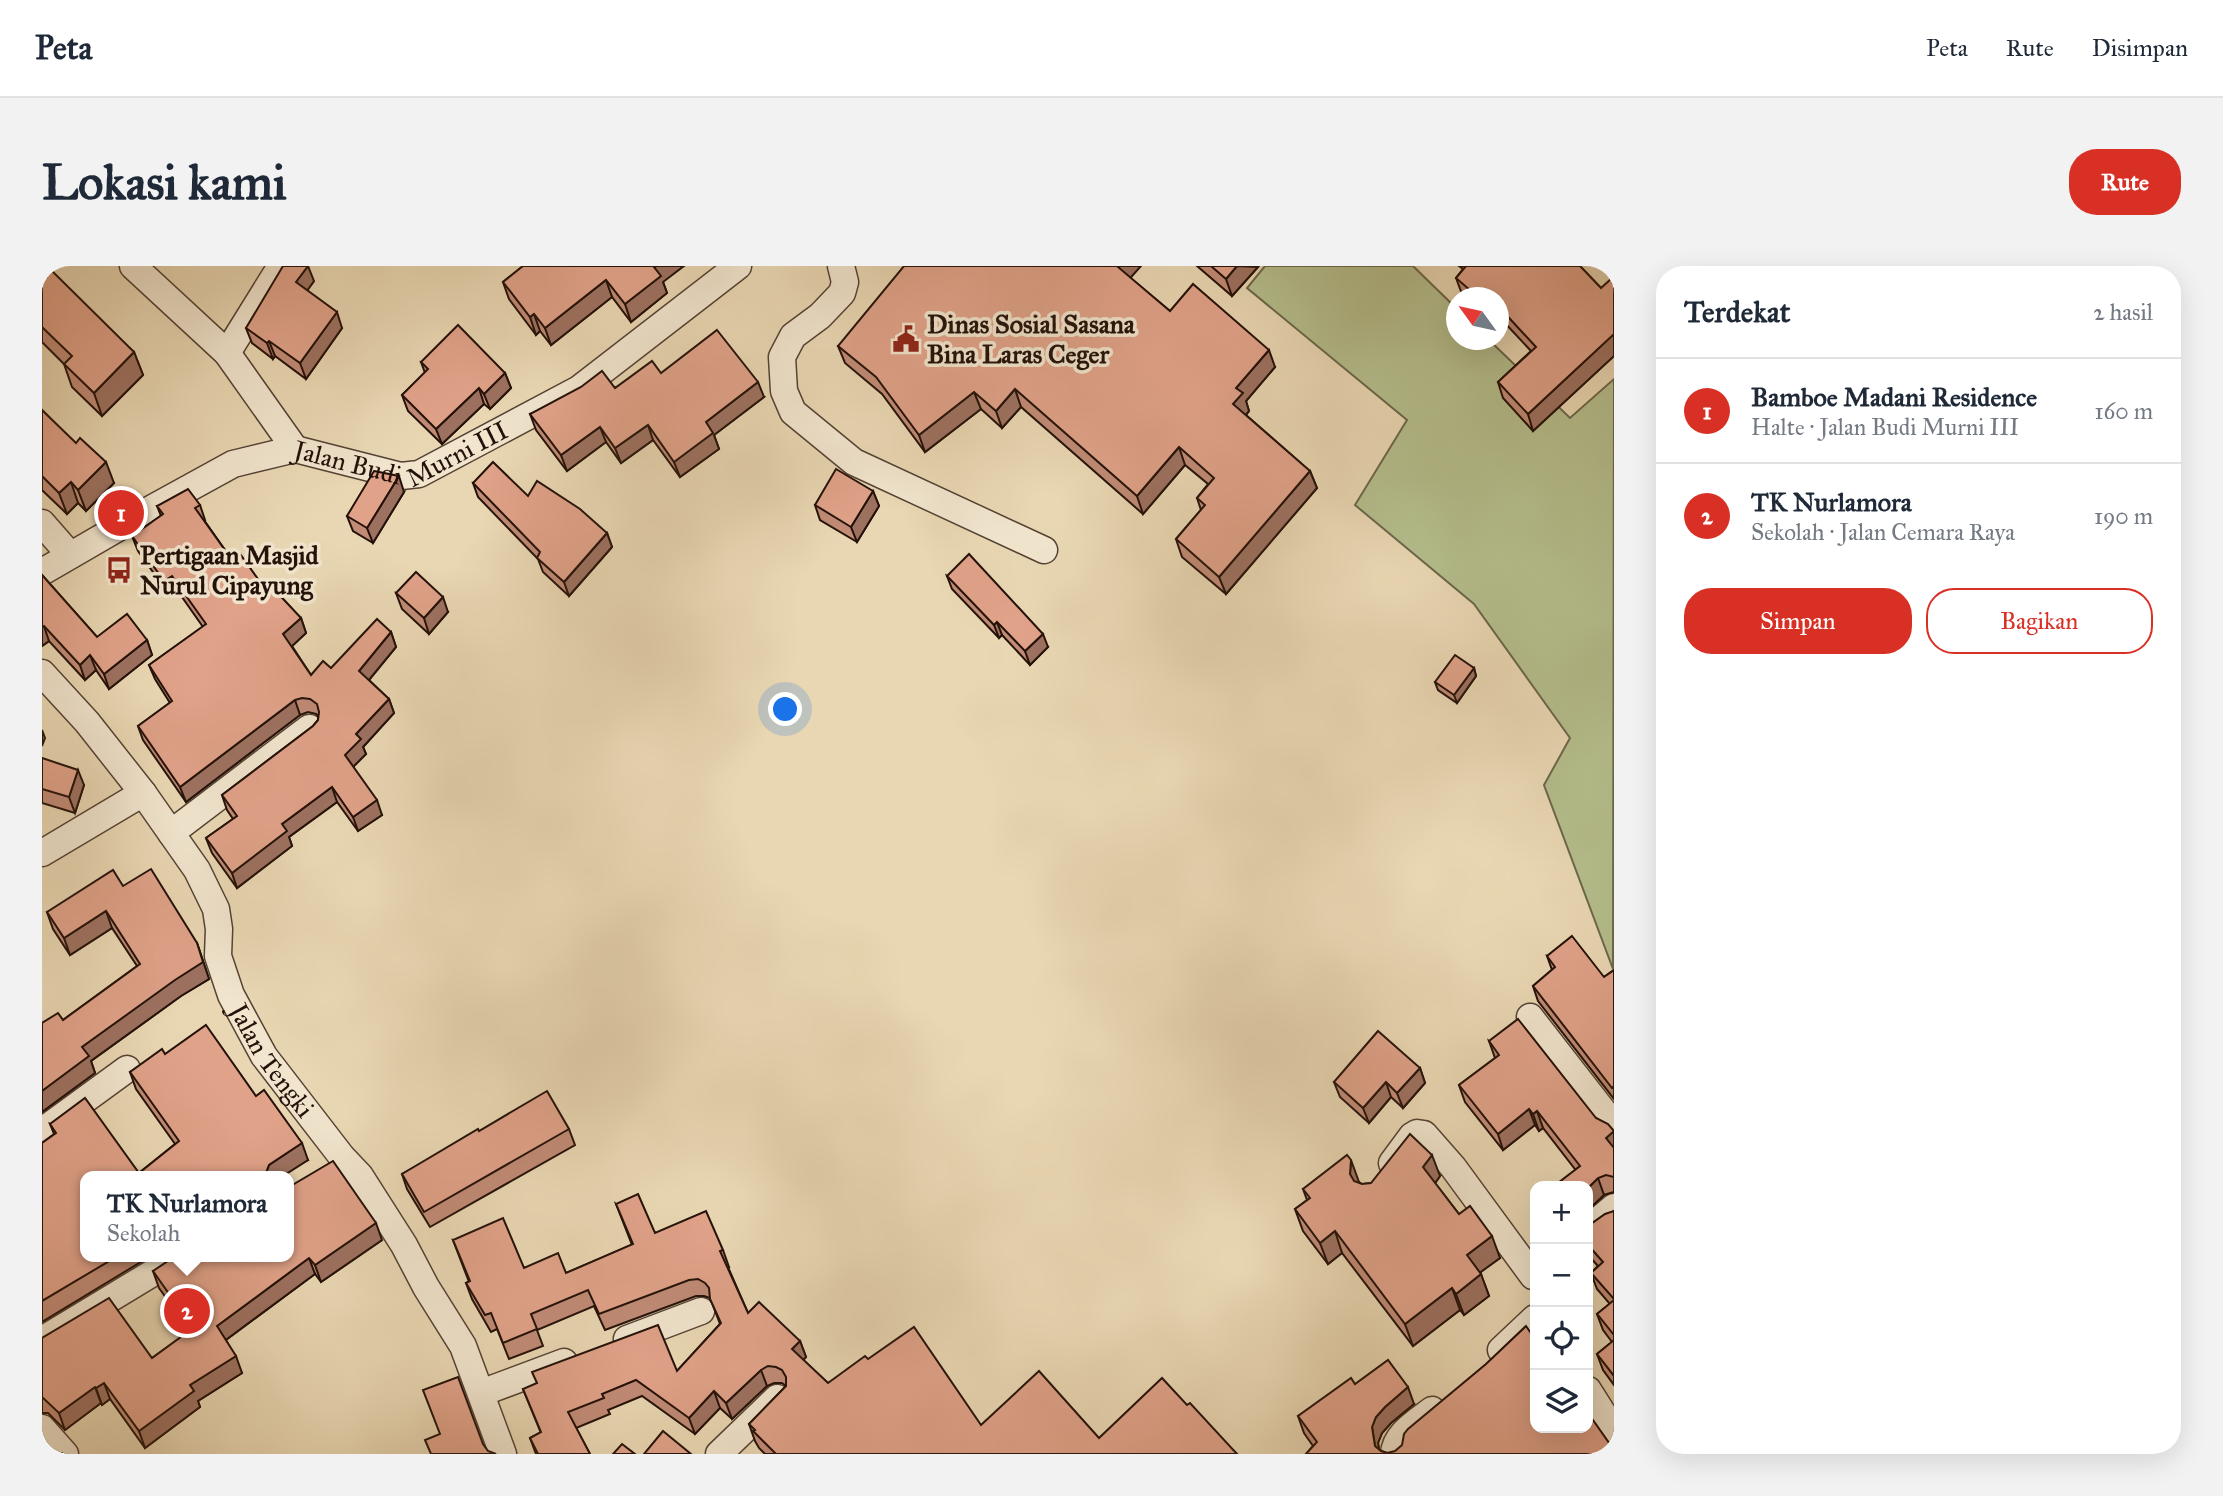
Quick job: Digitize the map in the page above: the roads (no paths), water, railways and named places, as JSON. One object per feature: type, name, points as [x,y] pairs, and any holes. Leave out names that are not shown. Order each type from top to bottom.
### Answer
[{"type":"street","points":[[133,266],[227,353],[295,449]]},
{"type":"street","points":[[227,353],[281,266]]},
{"type":"street","name":"Jalan Budi Murni III","points":[[42,572],[142,513],[233,464],[295,449],[401,477],[419,474],[579,389],[738,266]]},
{"type":"street","points":[[841,266],[845,282],[842,293],[820,316],[793,336],[782,357],[784,391],[793,412],[854,463],[1044,550]]},
{"type":"street","points":[[42,523],[70,555]]},
{"type":"street","name":"Jalan Tengki","points":[[42,673],[87,722],[143,793],[197,870],[216,909],[219,929],[218,956],[231,995],[264,1056],[331,1164],[360,1176],[404,1245],[426,1287],[463,1346],[503,1454]]},
{"type":"street","points":[[171,833],[309,728]]},
{"type":"street","points":[[42,853],[143,793]]},
{"type":"street","points":[[1530,1017],[1614,1125]]},
{"type":"street","points":[[42,1131],[127,1069]]},
{"type":"street","points":[[1380,1179],[1412,1136],[1417,1133],[1424,1134],[1453,1167],[1530,1270]]},
{"type":"street","points":[[1593,1225],[1614,1207]]},
{"type":"street","points":[[42,1340],[170,1262]]},
{"type":"street","points":[[481,1393],[701,1311]]},
{"type":"street","points":[[1482,1368],[1530,1323]]},
{"type":"street","points":[[1398,1444],[1452,1393]]},
{"type":"street","points":[[719,1454],[777,1398]]},
{"type":"street","points":[[1593,1398],[1614,1430]]},
{"type":"street","points":[[42,1428],[65,1454]]},
{"type":"place","name":"Dinas Sosial Sasana Bina Laras Ceger","points":[[906,339]]},
{"type":"place","name":"Bamboe Madani Residence","points":[[121,513]]},
{"type":"place","name":"Pertigaan Masjid Nurul Cipayung","points":[[119,570]]},
{"type":"place","name":"TK Nurlamora","points":[[187,1311]]}]
